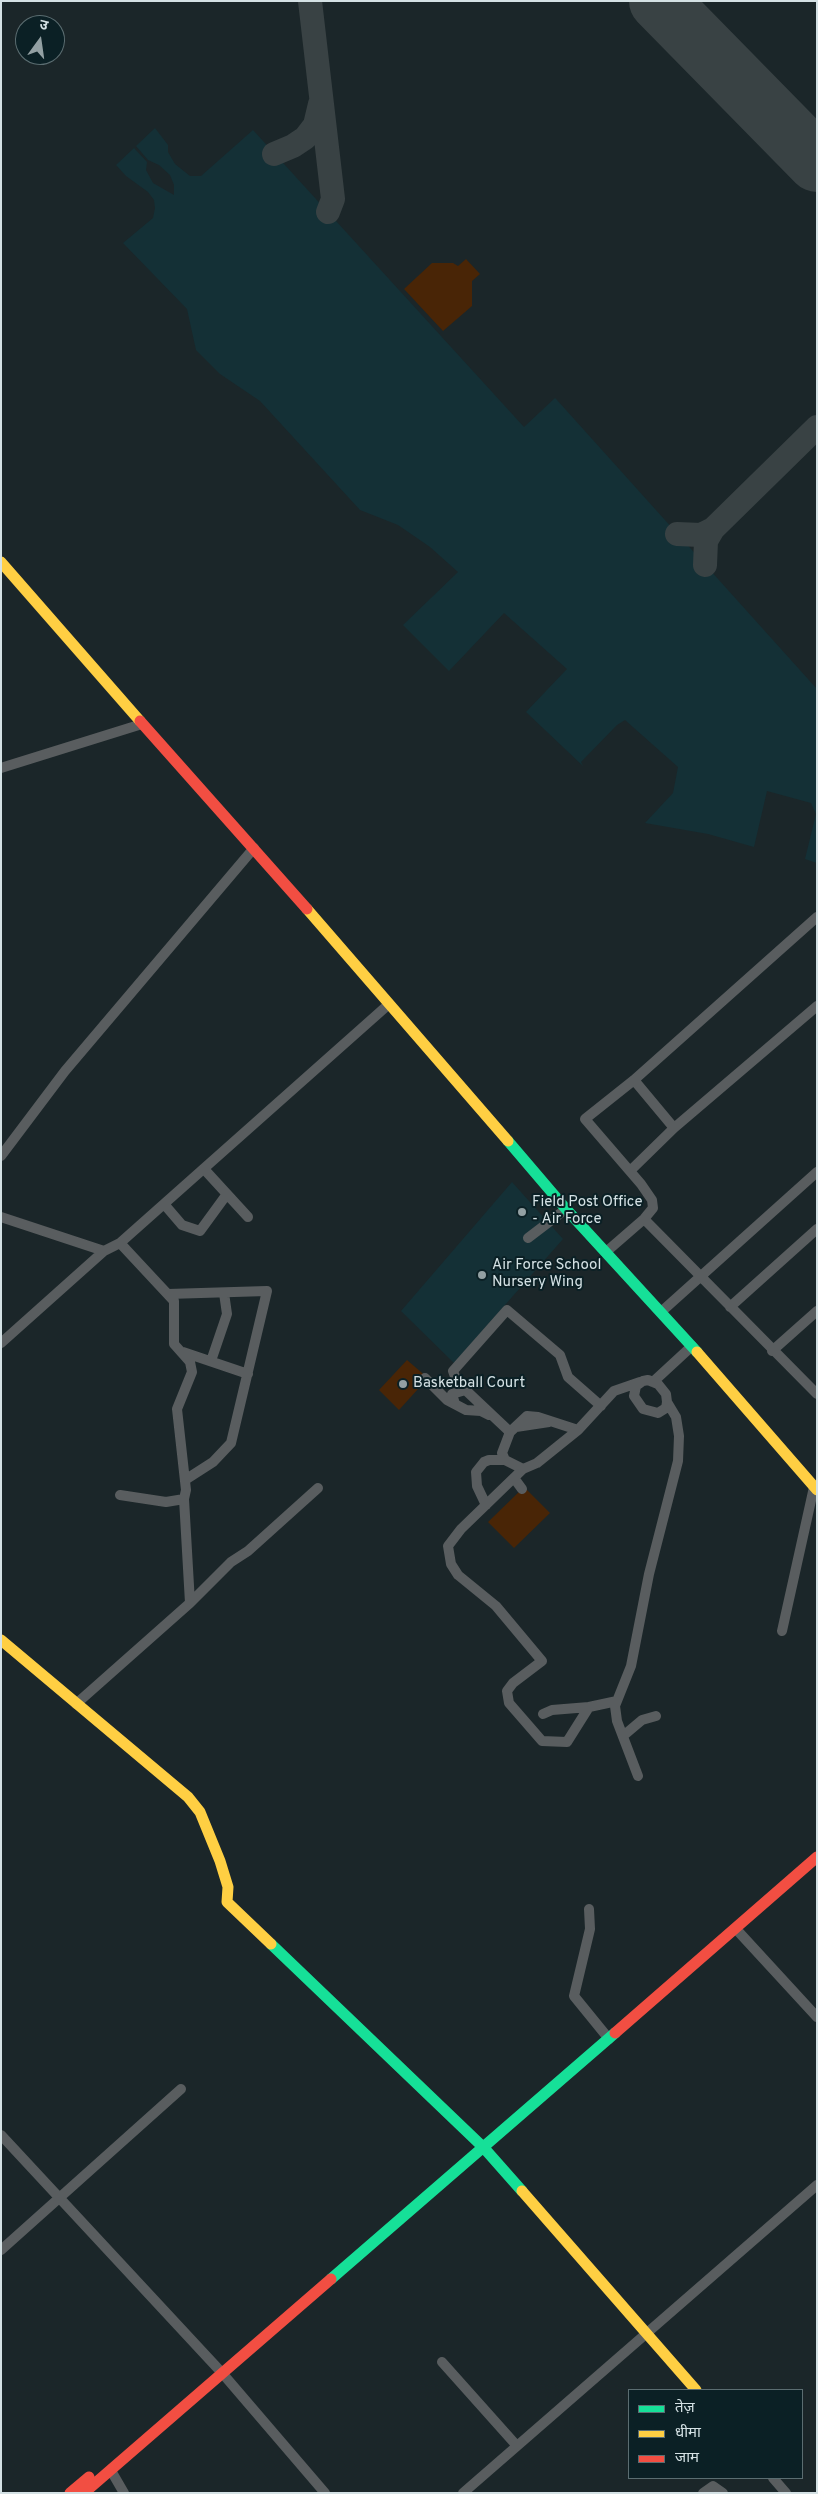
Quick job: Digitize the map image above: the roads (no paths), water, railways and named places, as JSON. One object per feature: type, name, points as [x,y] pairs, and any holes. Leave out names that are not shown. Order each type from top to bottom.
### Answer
[{"type":"street","points":[[1,562],[142,724],[254,848],[566,1209],[692,1346],[815,1488],[782,1631]]},
{"type":"street","points":[[1,768],[142,724]]},
{"type":"street","points":[[1,1156],[65,1071],[254,848]]},
{"type":"street","points":[[606,1252],[644,1219],[653,1208],[652,1200],[630,1171],[585,1119],[634,1080],[817,917]]},
{"type":"street","points":[[1,1342],[104,1251],[120,1243],[389,1004]]},
{"type":"street","points":[[630,1171],[674,1128],[817,1006]]},
{"type":"street","points":[[634,1080],[674,1128]]},
{"type":"street","points":[[204,1169],[248,1217]]},
{"type":"street","points":[[661,1312],[817,1172]]},
{"type":"street","points":[[164,1204],[182,1225],[200,1231],[227,1194]]},
{"type":"street","points":[[528,1238],[566,1209]]},
{"type":"street","points":[[1,1217],[104,1251]]},
{"type":"street","points":[[644,1219],[772,1351],[817,1394]]},
{"type":"street","points":[[730,1307],[817,1229]]},
{"type":"street","points":[[120,1243],[174,1301],[174,1344],[190,1362],[192,1372],[177,1409],[185,1480],[184,1499],[190,1603]]},
{"type":"street","points":[[168,1294],[267,1291],[231,1443],[213,1462],[185,1480]]},
{"type":"street","points":[[211,1361],[227,1314],[224,1293]]},
{"type":"street","points":[[494,1418],[457,1382],[453,1370],[507,1310],[560,1355],[568,1377],[601,1406]]},
{"type":"street","points":[[772,1351],[817,1311]]},
{"type":"street","points":[[653,1382],[692,1346]]},
{"type":"street","points":[[182,1352],[248,1374]]},
{"type":"street","points":[[425,1378],[447,1400],[466,1410],[481,1411],[513,1430]]},
{"type":"street","points":[[640,1382],[633,1392],[643,1409],[658,1413],[666,1408],[667,1402]]},
{"type":"street","points":[[589,1707],[567,1742],[542,1742],[509,1703],[508,1691],[513,1683],[542,1661],[496,1606],[458,1575],[448,1555],[448,1546],[523,1468],[537,1463],[578,1430],[614,1391],[640,1382],[653,1382],[663,1389],[667,1402],[676,1417],[679,1436],[678,1461],[648,1574],[630,1666],[615,1706],[618,1721],[638,1776]]},
{"type":"street","points":[[455,1404],[452,1394],[462,1391],[462,1387]]},
{"type":"street","points":[[505,1460],[502,1453],[513,1430],[527,1416],[538,1417],[578,1430]]},
{"type":"street","points":[[486,1505],[477,1486],[476,1472],[484,1462],[493,1459],[505,1460],[523,1468]]},
{"type":"street","points":[[514,1478],[522,1489]]},
{"type":"street","points":[[76,1704],[190,1603],[231,1562],[248,1550],[318,1488]]},
{"type":"street","points":[[120,1495],[166,1502],[184,1499]]},
{"type":"street","points":[[1,1640],[188,1797],[200,1812],[220,1862],[228,1888],[227,1902],[484,2148],[695,2389]]},
{"type":"street","points":[[543,1714],[552,1710],[589,1707],[617,1700]]},
{"type":"street","points":[[623,1736],[642,1720],[656,1716]]},
{"type":"street","points":[[84,2493],[224,2374],[817,1857]]},
{"type":"street","points":[[589,1909],[590,1928],[574,1996],[609,2039]]},
{"type":"street","points":[[736,1929],[817,2017]]},
{"type":"street","points":[[1,2250],[181,2088]]},
{"type":"street","points":[[1,2135],[224,2374],[325,2493]]},
{"type":"street","points":[[463,2493],[817,2185]]},
{"type":"street","points":[[442,2362],[517,2446]]},
{"type":"street","points":[[97,2493],[114,2474],[123,2460]]},
{"type":"street","points":[[70,2493],[103,2467],[123,2460]]},
{"type":"street","points":[[114,2474],[124,2493]]},
{"type":"street","points":[[774,2479],[786,2493]]},
{"type":"street","points":[[703,2493],[714,2486],[722,2493]]},
{"type":"place","name":"Field Post Office - Air Force","points":[[522,1212]]},
{"type":"place","name":"Air Force School Nursery Wing","points":[[482,1275]]},
{"type":"place","name":"Basketball Court","points":[[403,1384]]}]
